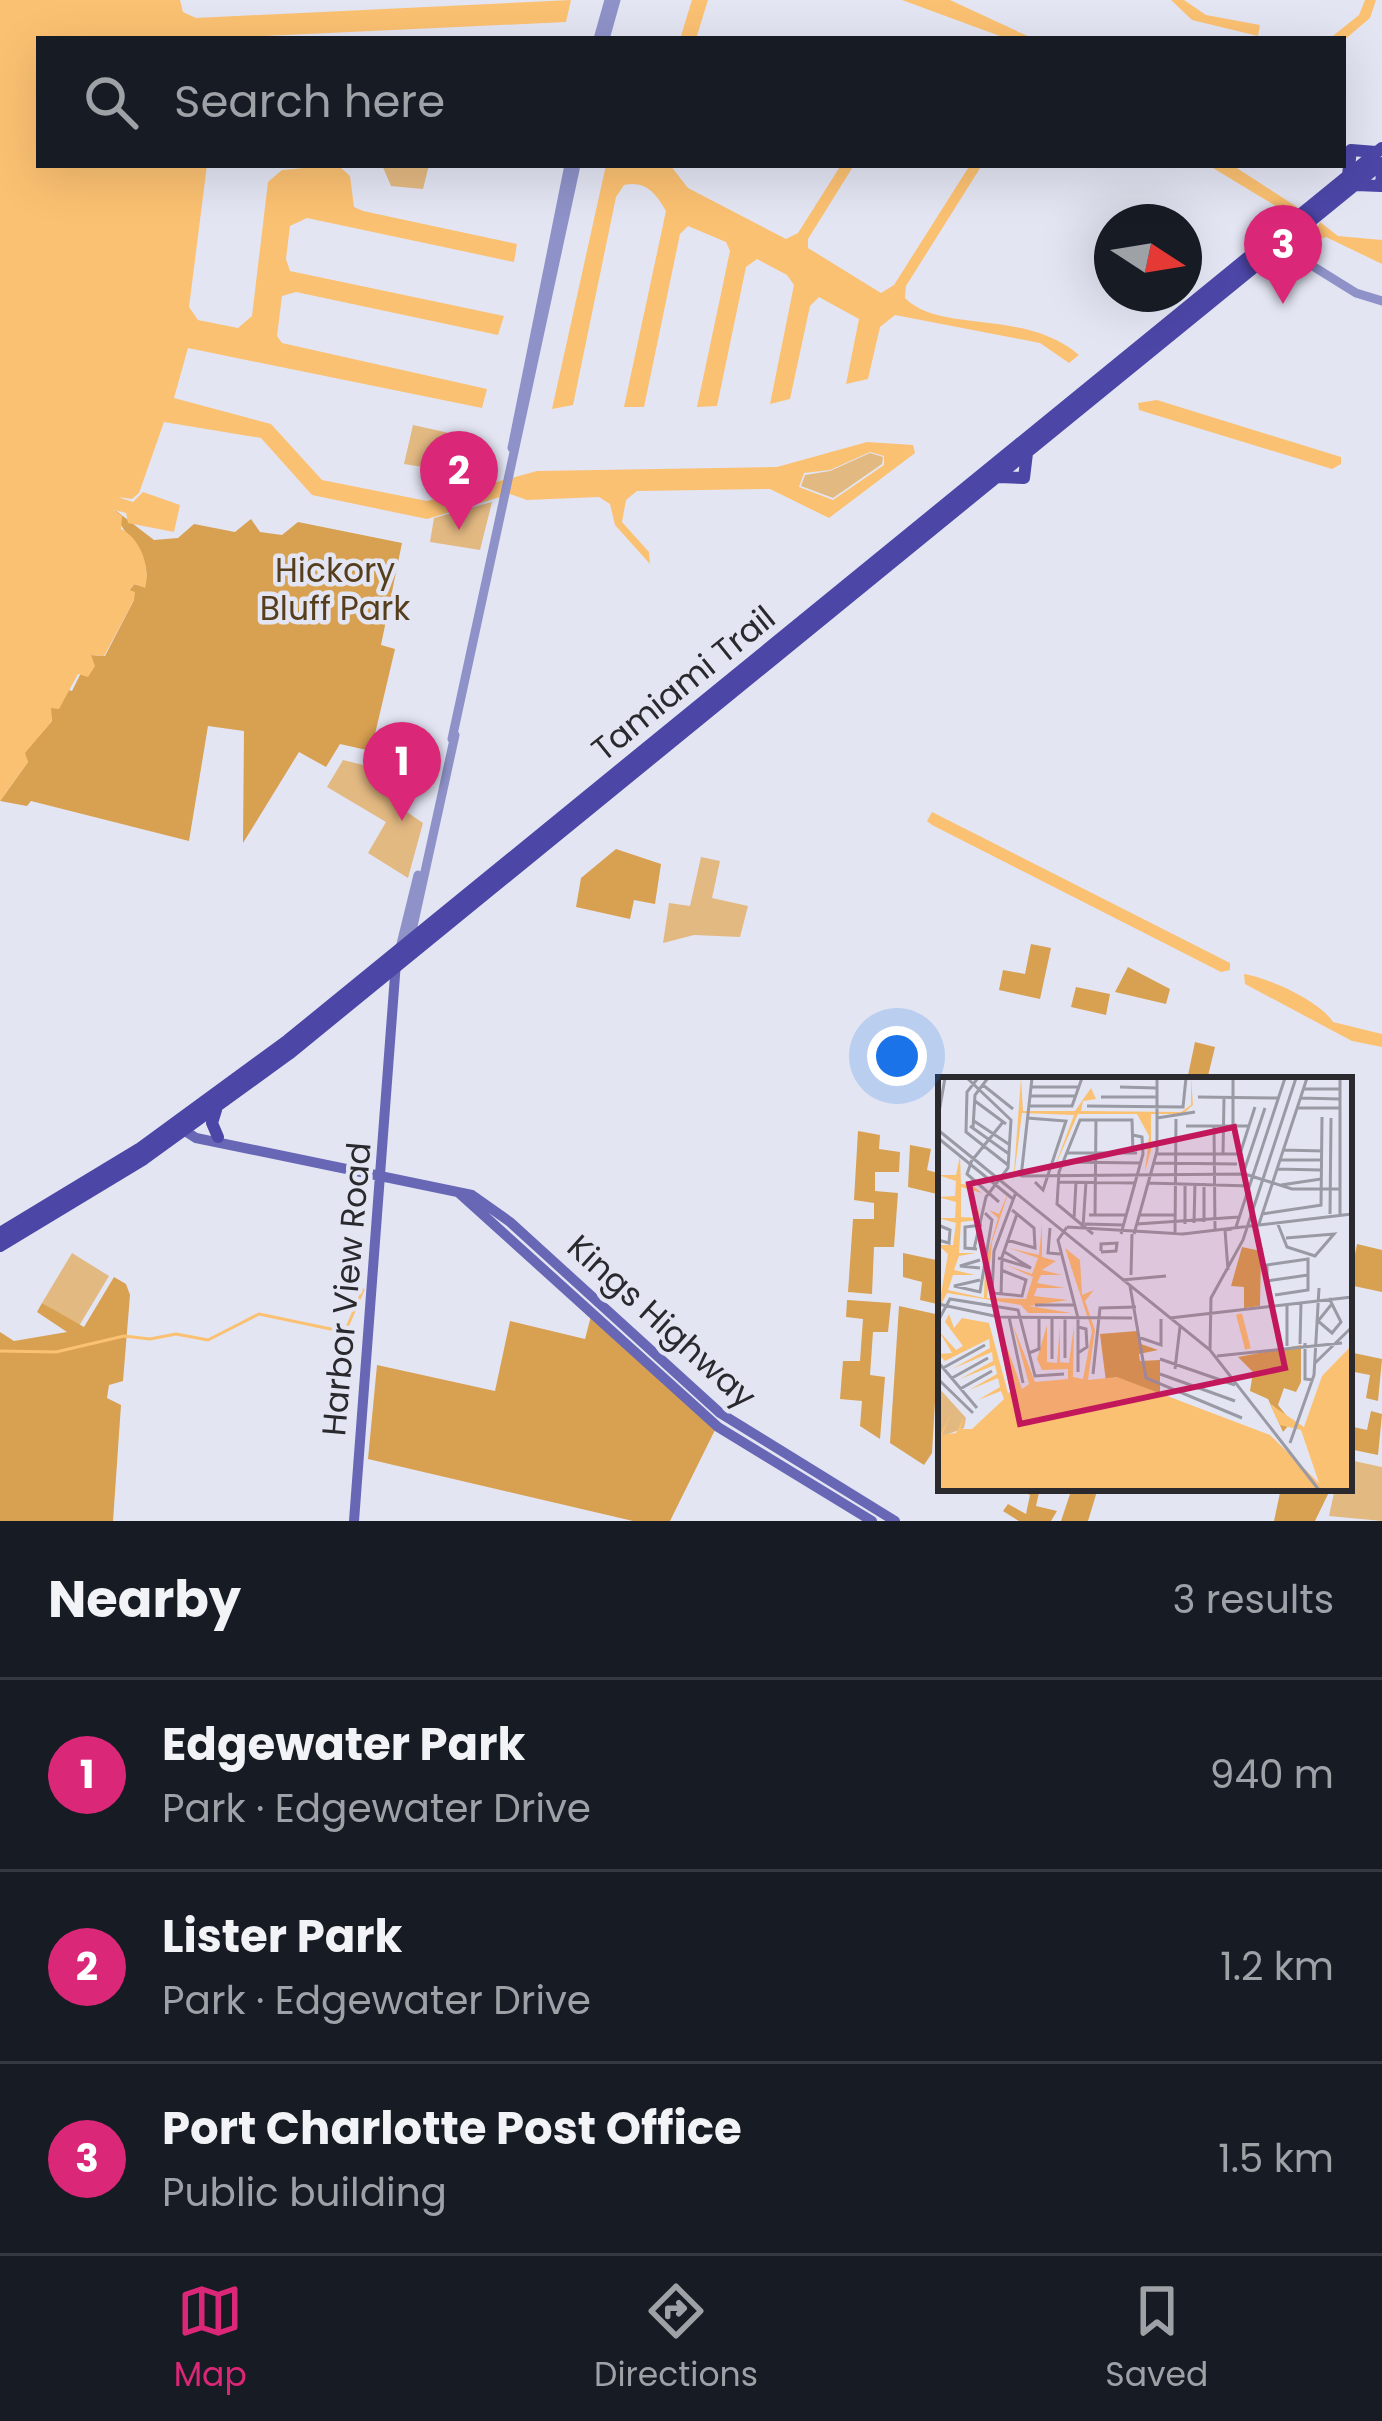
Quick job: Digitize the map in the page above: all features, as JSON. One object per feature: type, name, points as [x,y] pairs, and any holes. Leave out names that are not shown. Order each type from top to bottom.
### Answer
[{"type":"main road","points":[[1352,180],[1352,150],[1381,158]]},
{"type":"main road","name":"Tamiami Trail","points":[[1285,249],[1352,180],[1381,158]]},
{"type":"main road","name":"Tamiami Trail","points":[[0,1234],[216,1109],[278,1062],[375,984],[432,922],[785,650],[814,611],[1262,253],[1285,249],[1352,180]]},
{"type":"main road","points":[[1257,231],[1262,253]]},
{"type":"main road","name":"Tamiami Trail","points":[[0,1246],[178,1130],[288,1040],[521,865],[542,841],[801,629],[902,555],[1262,253]]},
{"type":"main road","points":[[415,917],[432,922]]},
{"type":"main road","name":"Harbor View Road","points":[[354,1521],[384,1174],[394,989],[402,954]]},
{"type":"main road","name":"Harbor View Road","points":[[391,1062],[402,954]]},
{"type":"main road","points":[[375,984],[394,989]]},
{"type":"main road","points":[[328,1023],[342,1022],[346,1029]]},
{"type":"main road","points":[[278,1062],[288,1040]]},
{"type":"main road","points":[[216,1109],[212,1123],[218,1136]]},
{"type":"main road","name":"Kings Highway","points":[[178,1130],[255,1147]]},
{"type":"main road","name":"Kings Highway","points":[[178,1130],[459,1193],[538,1247],[718,1427],[872,1521]]},
{"type":"main road","name":"Kings Highway","points":[[459,1193],[504,1225],[736,1426],[895,1521]]},
{"type":"street","points":[[603,36],[613,0]]},
{"type":"street","points":[[402,954],[571,168]]},
{"type":"street","points":[[1285,249],[1356,293],[1382,301]]},
{"type":"street","points":[[402,954],[415,917],[424,859]]},
{"type":"shaded area","points":[[0,0],[180,0],[183,12],[196,18],[571,0],[566,22],[265,36],[36,36],[36,168],[207,168],[189,307],[198,320],[238,328],[252,316],[268,182],[282,170],[341,168],[350,176],[354,207],[363,211],[517,244],[514,262],[307,218],[290,226],[286,259],[290,271],[504,316],[498,335],[296,292],[282,296],[277,336],[282,343],[487,389],[482,408],[188,348],[174,398],[271,424],[322,480],[427,501],[537,471],[777,467],[867,442],[913,445],[915,453],[829,518],[770,489],[637,491],[626,500],[622,522],[649,552],[650,564],[615,525],[610,504],[599,497],[527,500],[510,494],[427,519],[312,495],[261,438],[164,422],[139,493],[132,499],[118,497],[133,502],[143,492],[180,505],[174,532],[128,523],[126,513],[114,510],[122,516],[121,529],[142,554],[145,588],[135,584],[129,590],[135,592],[134,600],[104,656],[91,655],[95,666],[88,677],[78,674],[59,709],[51,708],[52,721],[25,753],[28,762],[0,801]],"holes":[[[870,452],[884,456],[884,465],[833,500],[799,487],[804,473],[830,470]]]},
{"type":"shaded area","points":[[692,0],[708,0],[697,36],[681,36]]},
{"type":"shaded area","points":[[902,0],[950,0],[1028,36],[1000,36]]},
{"type":"shaded area","points":[[1171,0],[1184,0],[1206,15],[1260,25],[1258,36],[1192,20]]},
{"type":"shaded area","points":[[1365,0],[1376,0],[1370,18],[1346,38],[1333,36],[1359,15]]},
{"type":"shaded area","points":[[383,168],[428,168],[423,189],[391,186]]},
{"type":"shaded area","points":[[605,168],[672,168],[688,188],[786,239],[798,233],[839,168],[852,168],[808,239],[808,248],[881,293],[894,285],[968,168],[980,168],[906,286],[905,298],[939,315],[1034,331],[1079,355],[1069,363],[1040,343],[895,315],[880,327],[868,379],[846,384],[859,319],[819,297],[810,306],[790,399],[770,404],[794,285],[787,275],[757,259],[746,267],[717,406],[697,407],[730,251],[726,242],[688,226],[680,234],[644,407],[624,407],[666,211],[649,189],[631,184],[624,185],[616,197],[573,405],[552,409]]},
{"type":"shaded area","points":[[1213,168],[1237,168],[1297,207],[1289,214]]},
{"type":"shaded area","points":[[1320,222],[1338,236],[1382,240],[1382,264],[1326,237],[1310,242]]},
{"type":"shaded area","points":[[1157,400],[1341,457],[1341,464],[1332,469],[1139,410],[1138,403]]},
{"type":"shaded area","points":[[413,425],[458,435],[453,462],[429,468],[404,464]]},
{"type":"shaded area","points":[[870,453],[883,457],[882,464],[833,498],[801,486],[805,475],[830,471]]},
{"type":"shaded area","points":[[492,502],[480,550],[430,542],[434,518]]},
{"type":"shaded area","points":[[343,760],[408,776],[401,808],[423,823],[408,878],[368,853],[386,822],[327,787]]},
{"type":"shaded area","points":[[932,812],[1230,963],[1230,970],[1221,972],[932,825],[927,821]]},
{"type":"shaded area","points":[[701,857],[720,861],[712,898],[748,906],[740,937],[694,935],[663,943],[669,903],[690,906]]},
{"type":"shaded area","points":[[1244,974],[1293,992],[1333,1022],[1382,1034],[1382,1047],[1352,1041],[1245,984]]},
{"type":"shaded area","points":[[72,1253],[109,1276],[79,1326],[42,1303]]},
{"type":"shaded area","points":[[1352,1461],[1382,1467],[1382,1521],[1329,1516],[1334,1491],[1352,1491]]},
{"type":"green space","name":"Hickory Bluff Park","points":[[115,510],[154,540],[178,538],[194,524],[235,532],[251,519],[260,532],[282,535],[298,522],[402,543],[381,645],[395,649],[371,751],[340,744],[326,767],[299,752],[243,843],[244,731],[208,726],[189,841],[31,801],[27,806],[0,801],[28,762],[24,753],[52,721],[50,707],[65,689],[72,691],[90,655],[105,656],[134,600],[129,591],[134,584],[144,587],[142,556]]},
{"type":"green space","points":[[616,849],[661,864],[655,904],[634,900],[630,919],[576,907],[581,878]]},
{"type":"green space","points":[[1031,944],[1051,948],[1040,999],[999,990],[1003,970],[1025,974]]},
{"type":"green space","points":[[1128,967],[1170,989],[1166,1004],[1115,992]]},
{"type":"green space","points":[[1076,987],[1110,994],[1106,1015],[1071,1007]]},
{"type":"green space","points":[[1195,1042],[1215,1047],[1208,1077],[1188,1077]]},
{"type":"green space","points":[[858,1131],[880,1135],[879,1149],[900,1152],[899,1172],[875,1172],[875,1191],[898,1193],[894,1247],[874,1247],[872,1294],[848,1292],[853,1219],[874,1219],[874,1203],[854,1200]]},
{"type":"green space","points":[[910,1145],[931,1149],[927,1170],[938,1173],[938,1194],[908,1187]]},
{"type":"green space","points":[[1357,1244],[1382,1250],[1382,1292],[1352,1286]]},
{"type":"green space","points":[[903,1253],[938,1260],[938,1304],[920,1300],[922,1282],[903,1277]]},
{"type":"green space","points":[[114,1277],[126,1284],[130,1295],[123,1381],[109,1385],[107,1398],[121,1405],[113,1521],[0,1521],[0,1332],[14,1341],[67,1332],[37,1312],[42,1303],[84,1327]]},
{"type":"green space","points":[[847,1300],[891,1303],[888,1332],[873,1332],[870,1375],[885,1377],[880,1439],[860,1426],[862,1401],[840,1399],[843,1361],[860,1361],[863,1319],[846,1317]]},
{"type":"green space","points":[[899,1306],[938,1315],[932,1453],[924,1465],[890,1443]]},
{"type":"green space","points":[[591,1316],[715,1430],[670,1521],[633,1521],[368,1459],[377,1365],[495,1391],[510,1321],[585,1339]]},
{"type":"green space","points":[[1352,1353],[1382,1359],[1378,1401],[1366,1398],[1370,1375],[1352,1372]]},
{"type":"green space","points":[[1371,1411],[1382,1414],[1378,1455],[1352,1450],[1352,1427],[1367,1430]]},
{"type":"green space","points":[[1021,1491],[1039,1491],[1036,1506],[1057,1511],[1051,1521],[1019,1521],[1003,1511],[1008,1504],[1026,1514],[1030,1495]]},
{"type":"green space","points":[[1071,1491],[1097,1491],[1088,1521],[1061,1521]]},
{"type":"green space","points":[[1280,1491],[1330,1491],[1315,1521],[1274,1521]]},
{"type":"waterway","points":[[0,1351],[56,1352],[124,1336],[150,1339],[176,1334],[208,1340],[259,1314],[345,1332],[363,1290]]},
{"type":"place","name":"Port Charlotte Post Office","points":[[1283,304]]},
{"type":"place","name":"Lister Park","points":[[459,530]]},
{"type":"place","name":"Edgewater Park","points":[[402,821]]}]
